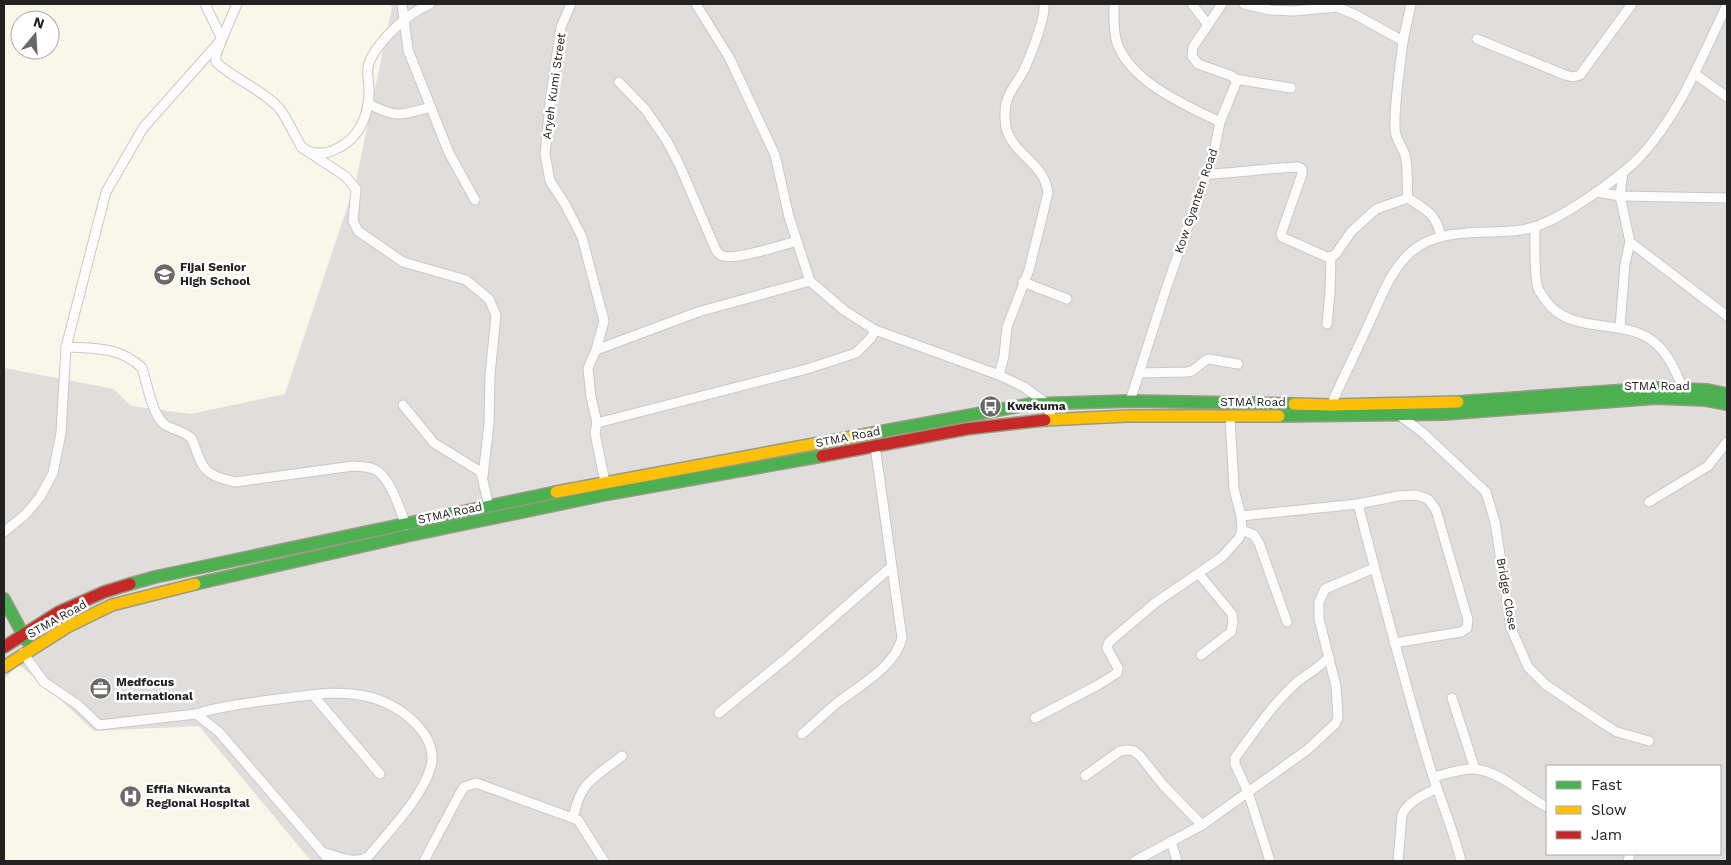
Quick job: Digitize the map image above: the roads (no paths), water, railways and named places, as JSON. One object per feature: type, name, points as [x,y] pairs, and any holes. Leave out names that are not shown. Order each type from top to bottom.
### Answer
[{"type":"main road","name":"STMA Road","points":[[8,664],[67,627],[112,605],[157,593],[411,535],[608,494],[733,473],[966,429],[1052,419],[1127,416],[1230,416],[1331,411],[1629,389],[1707,390],[1727,394]]},
{"type":"main road","name":"STMA Road","points":[[4,645],[59,612],[104,592],[155,577],[605,482],[868,432],[1031,404],[1130,401],[1399,415],[1444,414],[1639,399],[1706,400],[1727,404]]},
{"type":"main road","points":[[4,599],[22,634],[27,651]]},
{"type":"main road","points":[[4,645],[8,664]]},
{"type":"street","points":[[205,4],[222,39]]},
{"type":"street","points":[[237,4],[216,55],[216,62],[256,89],[279,108],[294,130],[301,147],[344,176],[356,189],[354,221],[358,231],[403,262],[466,280],[489,299],[496,315],[490,375],[489,424],[483,476],[489,507]]},
{"type":"street","points":[[402,4],[408,50],[449,153],[475,200]]},
{"type":"street","points":[[301,147],[312,153],[323,154],[343,146],[354,138],[362,125],[369,104],[367,70],[369,62],[381,42],[419,8],[430,4]]},
{"type":"street","name":"Aryeh Kumi Street","points":[[571,4],[561,28],[546,140],[546,154],[550,181],[565,204],[582,237],[603,316],[604,326],[596,350],[589,363],[588,375],[590,398],[597,423],[595,433],[605,482]]},
{"type":"street","points":[[696,4],[730,59],[775,156],[785,202],[810,281],[845,311],[875,330],[998,375],[1024,387],[1046,403],[1052,419]]},
{"type":"street","points":[[998,375],[1004,356],[1007,327],[1028,270],[1046,199],[1047,186],[1037,167],[1017,150],[1012,143],[1004,120],[1006,100],[1024,69],[1042,22],[1045,9],[1044,4]]},
{"type":"street","points":[[1114,4],[1115,34],[1126,61],[1142,77],[1181,104],[1220,122]]},
{"type":"street","points":[[1192,4],[1208,25]]},
{"type":"street","points":[[1222,4],[1193,47],[1192,56],[1198,64],[1232,76],[1235,79],[1291,88]]},
{"type":"street","points":[[1244,4],[1270,10],[1294,11],[1337,7],[1356,15],[1403,41]]},
{"type":"street","points":[[1408,198],[1405,154],[1397,139],[1395,130],[1403,41],[1411,4]]},
{"type":"street","points":[[1477,39],[1574,77],[1580,75],[1632,4]]},
{"type":"street","points":[[1331,411],[1393,272],[1412,251],[1424,243],[1441,237],[1458,234],[1510,232],[1535,227],[1561,215],[1623,172],[1638,158],[1667,122],[1695,74],[1727,5]]},
{"type":"street","points":[[4,532],[26,514],[40,497],[53,473],[60,433],[66,347],[96,224],[112,178],[143,128],[222,39]]},
{"type":"street","points":[[1695,74],[1727,97]]},
{"type":"street","name":"Kow Gyanten Road","points":[[1130,401],[1166,289],[1207,174],[1220,122],[1236,83],[1235,79]]},
{"type":"street","points":[[619,82],[645,109],[667,141],[719,254],[729,257],[797,241]]},
{"type":"street","points":[[369,104],[398,116],[431,107]]},
{"type":"street","points":[[1207,174],[1241,172],[1264,168],[1298,167],[1302,169],[1302,174],[1281,234],[1282,237],[1327,257],[1335,255],[1351,232],[1376,209],[1408,198],[1428,210],[1438,223],[1441,237]]},
{"type":"street","points":[[1620,327],[1625,264],[1630,242],[1620,196],[1623,172]]},
{"type":"street","points":[[1596,192],[1620,196],[1727,198]]},
{"type":"street","points":[[1535,227],[1538,288],[1550,306],[1563,316],[1577,322],[1620,327],[1652,340],[1669,358],[1684,390]]},
{"type":"street","points":[[1630,242],[1727,316]]},
{"type":"street","points":[[1327,324],[1331,257]]},
{"type":"street","points":[[596,350],[698,312],[810,281]]},
{"type":"street","points":[[1023,282],[1067,299]]},
{"type":"street","points":[[597,423],[807,368],[856,353],[871,338],[875,330]]},
{"type":"street","points":[[66,347],[107,349],[138,363],[142,368],[158,418],[165,425],[189,436],[192,439],[203,468],[218,478],[235,482],[353,466],[370,467],[379,472],[387,482],[406,525]]},
{"type":"street","points":[[1139,373],[1187,372],[1192,371],[1209,359],[1238,364]]},
{"type":"street","points":[[404,405],[434,443],[481,472],[483,476]]},
{"type":"street","name":"Bridge Close","points":[[1399,415],[1422,432],[1486,492],[1495,522],[1511,628],[1528,667],[1546,684],[1604,724],[1618,732],[1649,741]]},
{"type":"street","points":[[1035,718],[1117,673],[1118,668],[1107,648],[1109,642],[1155,603],[1199,574],[1227,552],[1239,538],[1242,530],[1241,516],[1234,490],[1230,416]]},
{"type":"street","points":[[1649,502],[1708,466],[1727,442]]},
{"type":"street","points":[[802,734],[880,670],[899,649],[902,638],[875,446]]},
{"type":"street","points":[[1241,516],[1358,504],[1398,496],[1416,496],[1428,499],[1436,510],[1468,620],[1467,628],[1461,632],[1394,643]]},
{"type":"street","points":[[1358,504],[1394,643],[1433,778],[1456,842],[1460,861]]},
{"type":"street","points":[[1242,530],[1254,534],[1259,543],[1287,622]]},
{"type":"street","points":[[719,714],[891,567]]},
{"type":"street","points":[[1135,861],[1202,826],[1307,750],[1335,724],[1338,718],[1336,686],[1319,619],[1321,594],[1325,589],[1374,568]]},
{"type":"street","points":[[1199,574],[1232,614],[1233,622],[1231,632],[1201,655]]},
{"type":"street","points":[[27,651],[44,682],[78,705],[99,725],[196,714],[213,709],[333,693],[366,696],[398,709],[410,718],[425,734],[432,753],[431,766],[424,783],[368,857],[355,861],[322,852]]},
{"type":"street","points":[[1270,861],[1248,792],[1235,764],[1235,758],[1280,699],[1298,682],[1322,666],[1329,657]]},
{"type":"street","points":[[313,695],[380,774]]},
{"type":"street","points":[[1452,698],[1475,769]]},
{"type":"street","points":[[196,714],[219,732],[330,861]]},
{"type":"street","points":[[1085,776],[1120,751],[1134,751],[1202,826]]},
{"type":"street","points":[[572,817],[584,788],[622,756]]},
{"type":"street","points":[[1433,778],[1475,769],[1490,773],[1546,805]]},
{"type":"street","points":[[424,861],[448,813],[464,787],[476,783],[578,820],[604,861]]},
{"type":"street","points":[[1398,861],[1402,814],[1404,810],[1419,798],[1437,788]]},
{"type":"street","points":[[1171,842],[1177,861]]},
{"type":"place","name":"Fijai Senior High School","points":[[164,274]]},
{"type":"place","name":"Kwekuma","points":[[991,406]]},
{"type":"place","name":"Medfocus International","points":[[100,689]]},
{"type":"place","name":"Effia Nkwanta Regional Hospital","points":[[130,796]]}]
